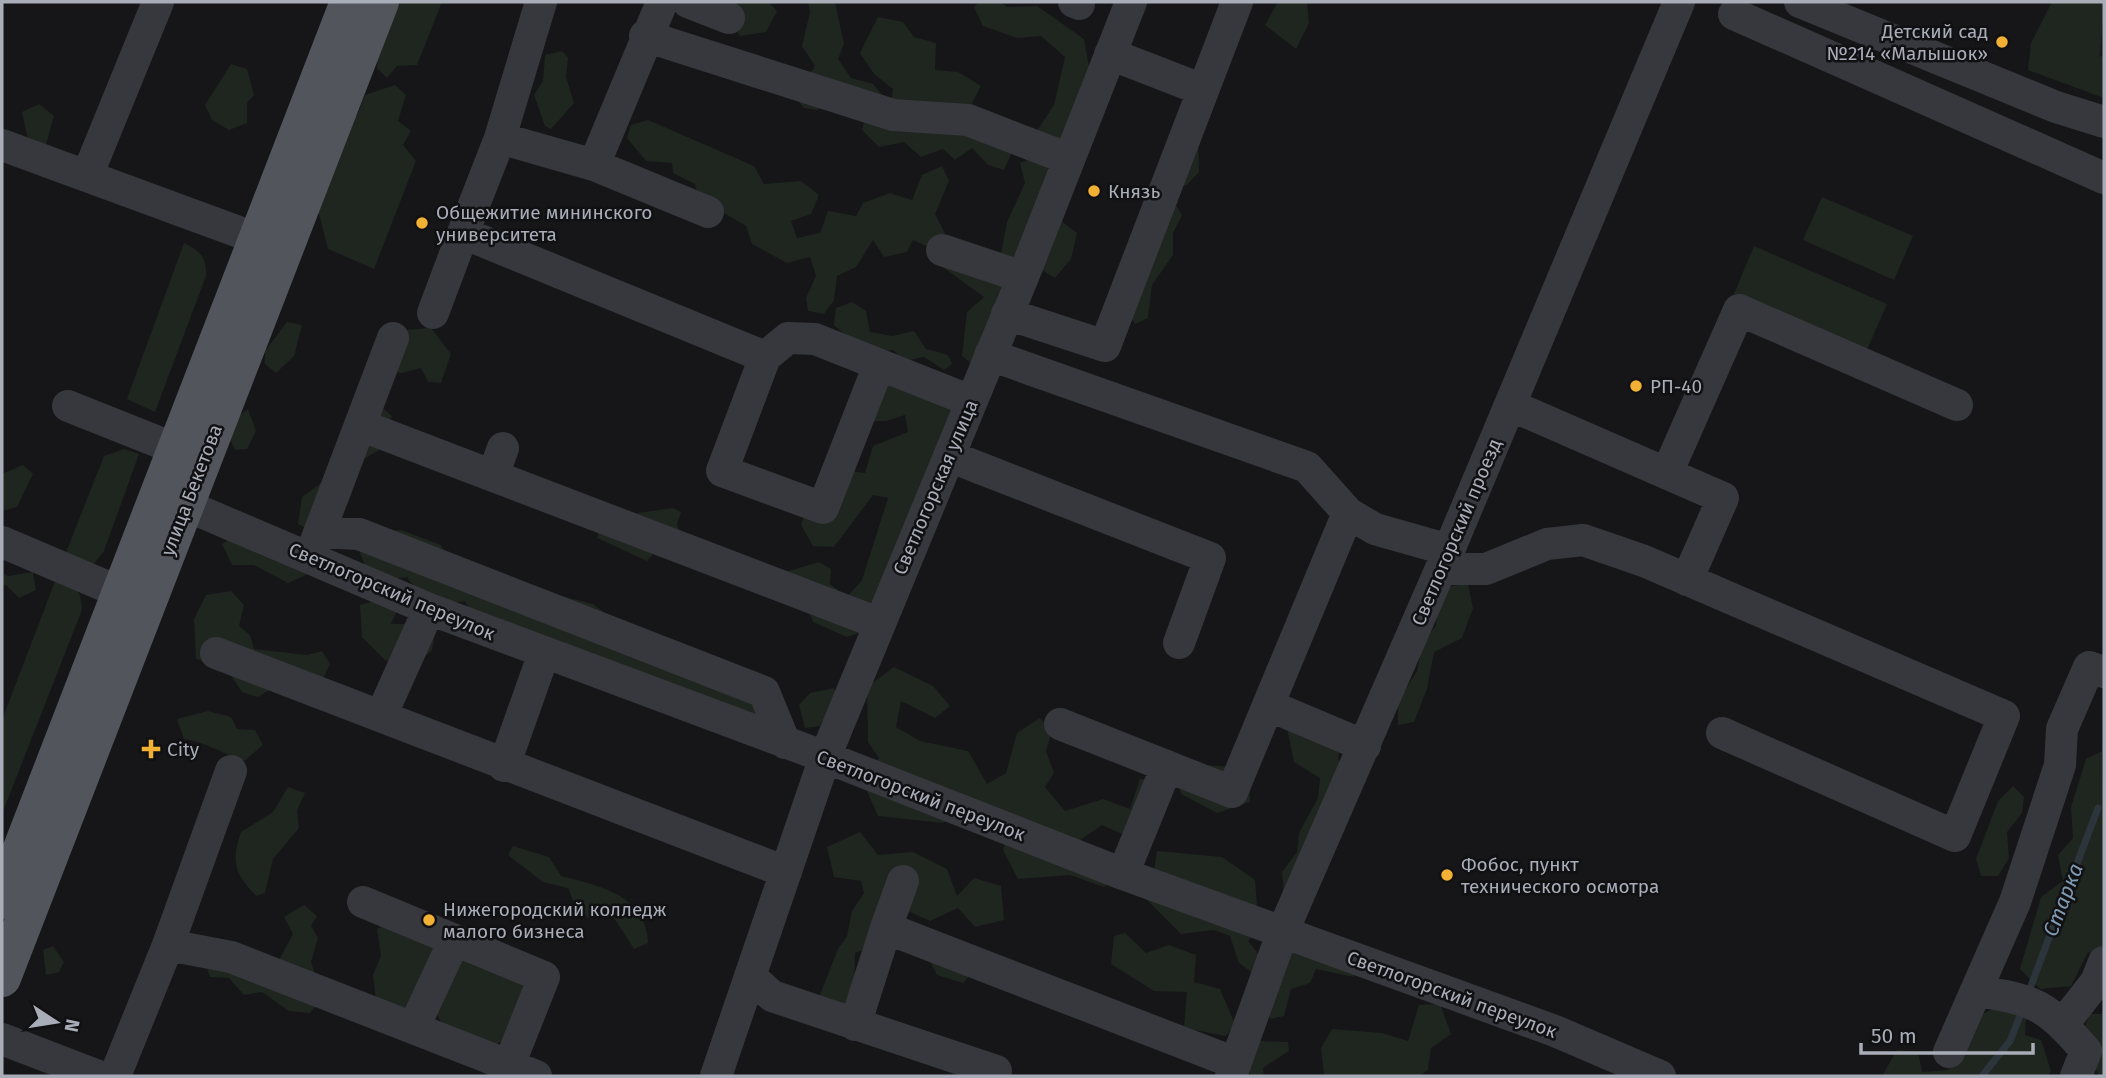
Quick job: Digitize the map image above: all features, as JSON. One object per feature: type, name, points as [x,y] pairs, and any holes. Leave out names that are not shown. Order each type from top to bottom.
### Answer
[{"type":"main road","name":"улица Бекетова","points":[[2,978],[185,505],[349,2]]},
{"type":"main road","name":"улица Бекетова","points":[[2,900],[176,449],[380,2]]},
{"type":"street","points":[[88,176],[158,2]]},
{"type":"street","points":[[433,313],[500,138],[541,2]]},
{"type":"street","points":[[594,165],[645,36],[662,2]]},
{"type":"street","points":[[688,2],[729,18]]},
{"type":"street","name":"Светлогорская улица","points":[[716,1076],[825,757],[1023,277],[1131,2]]},
{"type":"street","points":[[1007,314],[1105,346],[1237,2]]},
{"type":"street","name":"Светлогорский проезд","points":[[1233,1069],[1283,932],[1445,559],[1679,2]]},
{"type":"street","points":[[1800,2],[2056,107],[2104,122]]},
{"type":"street","points":[[1734,14],[2104,178]]},
{"type":"street","points":[[645,36],[892,115],[968,120],[1069,159]]},
{"type":"street","points":[[1110,54],[1203,90]]},
{"type":"street","points":[[500,138],[594,165],[708,212]]},
{"type":"street","points":[[3,149],[88,176],[270,243]]},
{"type":"street","points":[[463,233],[765,358]]},
{"type":"street","points":[[942,250],[1023,277]]},
{"type":"street","points":[[1667,473],[1739,310],[1957,405]]},
{"type":"street","points":[[315,545],[393,338]]},
{"type":"street","points":[[879,365],[823,508],[722,471],[765,358],[788,338],[815,340],[879,365],[971,401]]},
{"type":"street","points":[[990,355],[1307,467],[1348,513],[1374,529],[1445,559],[1486,569],[1547,544],[1583,540],[1688,580],[2004,716],[1955,836],[1722,733]]},
{"type":"street","points":[[1510,405],[1723,498],[1688,580]]},
{"type":"street","points":[[68,406],[176,449]]},
{"type":"street","points":[[360,425],[498,462],[878,624]]},
{"type":"street","points":[[949,456],[1210,558],[1179,643]]},
{"type":"street","name":"Светлогорский переулок","points":[[185,505],[315,545],[429,610],[825,757],[1123,874],[1555,1031],[1645,1073]]},
{"type":"street","points":[[1060,724],[1233,792],[1348,513]]},
{"type":"street","points":[[315,545],[359,534],[765,692],[786,743]]},
{"type":"street","points":[[2,541],[122,593]]},
{"type":"street","points":[[382,716],[429,610]]},
{"type":"street","points":[[216,653],[504,766],[786,872]]},
{"type":"street","points":[[504,766],[544,653]]},
{"type":"street","points":[[1950,1052],[2015,902],[2060,765],[2062,729],[2089,667],[2104,672]]},
{"type":"street","points":[[1270,706],[1365,746]]},
{"type":"street","points":[[1123,874],[1167,766]]},
{"type":"street","points":[[115,1076],[168,945],[231,771]]},
{"type":"street","points":[[855,1025],[903,881]]},
{"type":"street","points":[[168,945],[230,957],[523,1071],[544,977],[363,902]]},
{"type":"street","points":[[886,928],[1233,1069]]},
{"type":"street","points":[[414,1027],[454,941]]},
{"type":"street","points":[[2063,1024],[2096,982],[2104,962]]},
{"type":"street","points":[[750,976],[772,996],[996,1071]]},
{"type":"street","points":[[1977,991],[2033,1002],[2063,1024],[2089,1062]]},
{"type":"street","points":[[2,1039],[98,1076]]},
{"type":"shaded area","points":[[394,2],[442,2],[417,65],[397,66],[387,78],[377,68],[380,25]]},
{"type":"shaded area","points":[[717,2],[768,2],[777,11],[766,32],[740,36]]},
{"type":"shaded area","points":[[808,2],[835,2],[844,44],[838,59],[851,78],[873,84],[882,95],[874,103],[829,87],[818,110],[804,108],[794,96],[815,66],[802,46],[810,12]]},
{"type":"shaded area","points":[[979,2],[1001,2],[1007,7],[1037,6],[1084,39],[1089,67],[1060,220],[1077,233],[1071,259],[1055,278],[1033,265],[978,369],[962,356],[967,312],[984,297],[944,268],[953,253],[999,264],[1007,222],[1025,183],[1020,163],[1037,157],[1038,129],[1054,105],[1065,57],[1041,36],[1017,38],[983,26],[974,7]]},
{"type":"shaded area","points":[[1278,2],[1307,2],[1309,23],[1296,49],[1265,25]]},
{"type":"shaded area","points":[[2052,2],[2104,2],[2100,56],[2104,57],[2104,98],[2028,70],[2031,43]]},
{"type":"shaded area","points":[[878,17],[903,22],[914,37],[936,43],[935,70],[958,72],[981,86],[969,109],[1014,148],[1004,170],[988,165],[972,148],[955,160],[943,149],[921,157],[904,142],[879,147],[862,130],[867,112],[891,104],[893,89],[874,74],[860,53]]},
{"type":"shaded area","points":[[562,51],[568,58],[566,77],[574,103],[551,129],[545,126],[534,95],[543,81],[545,55]]},
{"type":"shaded area","points":[[231,64],[247,69],[254,95],[247,103],[247,123],[229,130],[212,120],[205,105]]},
{"type":"shaded area","points":[[395,85],[406,95],[398,121],[411,131],[403,145],[416,161],[374,269],[328,249],[314,194],[340,122],[357,116],[365,95]]},
{"type":"shaded area","points":[[39,104],[54,116],[45,148],[29,145],[22,112]]},
{"type":"shaded area","points":[[648,120],[754,166],[764,184],[801,181],[819,195],[811,214],[791,221],[797,238],[820,233],[828,211],[856,216],[863,203],[890,193],[912,200],[922,175],[942,166],[949,181],[935,214],[945,233],[933,249],[913,240],[907,252],[884,257],[873,240],[856,267],[837,276],[834,300],[824,314],[808,311],[806,298],[816,276],[810,257],[787,263],[752,244],[746,226],[699,198],[695,184],[673,173],[672,163],[646,161],[627,138],[631,125]]},
{"type":"shaded area","points":[[1198,124],[1199,172],[1186,186],[1174,179]]},
{"type":"shaded area","points":[[1171,197],[1182,215],[1173,233],[1173,255],[1152,285],[1148,318],[1135,324],[1120,296]]},
{"type":"shaded area","points":[[1822,197],[1913,236],[1894,280],[1803,240]]},
{"type":"shaded area","points":[[184,243],[201,255],[206,276],[155,412],[127,399]]},
{"type":"shaded area","points":[[1754,246],[1887,304],[1866,352],[1734,294]]},
{"type":"shaded area","points":[[852,302],[866,311],[870,332],[892,336],[914,331],[926,349],[948,355],[952,364],[944,370],[924,357],[905,361],[893,350],[865,353],[834,325],[836,308]]},
{"type":"shaded area","points":[[287,322],[302,325],[294,356],[276,373],[265,364],[265,351]]},
{"type":"shaded area","points":[[431,328],[451,354],[441,383],[428,382],[421,368],[402,373],[387,371],[378,404],[392,416],[379,450],[364,459],[348,503],[334,505],[313,532],[298,524],[302,497],[334,474],[394,331]]},
{"type":"shaded area","points":[[915,373],[964,408],[882,625],[847,637],[813,622],[806,605],[782,573],[819,562],[831,569],[830,584],[847,597],[862,580],[888,498],[873,495],[834,547],[813,546],[801,525],[810,498],[848,471],[865,473],[873,446],[908,432],[905,415],[886,421],[861,421],[875,386]]},
{"type":"shaded area","points":[[248,409],[256,431],[247,449],[235,450],[229,437],[235,419]]},
{"type":"shaded area","points":[[124,449],[139,454],[104,551],[93,565],[63,560],[104,456]]},
{"type":"shaded area","points":[[23,465],[33,474],[17,507],[2,511],[2,474]]},
{"type":"shaded area","points":[[673,508],[681,512],[677,524],[683,543],[659,547],[647,561],[597,538],[599,530],[622,530],[638,513]]},
{"type":"shaded area","points":[[401,530],[441,545],[453,569],[593,604],[625,628],[727,673],[785,724],[477,623],[465,601],[449,602],[433,598],[418,589],[407,577],[371,582],[360,553],[379,532]]},
{"type":"shaded area","points":[[243,531],[309,565],[306,575],[288,583],[254,565],[232,565],[222,544]]},
{"type":"shaded area","points":[[2,572],[8,576],[33,572],[36,590],[19,598],[6,585],[2,586]]},
{"type":"shaded area","points":[[57,576],[76,588],[82,610],[2,814],[2,720]]},
{"type":"shaded area","points":[[1468,584],[1473,608],[1462,638],[1434,652],[1427,689],[1414,722],[1398,725],[1398,702],[1417,671],[1423,640],[1436,626],[1437,610],[1444,587]]},
{"type":"shaded area","points":[[231,591],[244,605],[239,626],[250,635],[254,649],[307,655],[322,651],[330,664],[323,679],[277,685],[258,697],[242,692],[225,667],[196,659],[194,619],[206,595]]},
{"type":"shaded area","points":[[390,597],[397,611],[391,624],[412,624],[435,633],[432,650],[424,657],[405,653],[386,661],[362,637],[360,605]]},
{"type":"shaded area","points":[[894,667],[933,686],[950,706],[935,718],[901,701],[896,727],[920,741],[968,751],[987,784],[1006,773],[1017,733],[1040,718],[1052,731],[1046,751],[1054,773],[1045,787],[1065,811],[1103,799],[1130,809],[1140,779],[1157,780],[1131,838],[1102,825],[1076,843],[1115,878],[1104,887],[1070,875],[1018,879],[1003,850],[1013,818],[969,802],[943,823],[878,816],[866,789],[879,758],[868,742],[867,687]]},
{"type":"shaded area","points":[[834,688],[837,699],[820,726],[805,728],[799,705],[810,693]]},
{"type":"shaded area","points":[[208,711],[231,717],[237,729],[255,730],[263,745],[244,761],[207,745],[184,739],[177,719]]},
{"type":"shaded area","points":[[1287,728],[1343,728],[1338,758],[1355,799],[1284,897],[1282,872],[1297,852],[1299,833],[1318,798],[1320,778],[1294,762]]},
{"type":"shaded area","points":[[2102,751],[2104,960],[2088,952],[2071,986],[2040,989],[2020,969],[2041,897],[2063,881],[2058,855],[2073,838],[2071,807],[2086,759]]},
{"type":"shaded area","points":[[1190,764],[1233,767],[1249,779],[1250,802],[1217,813],[1181,794],[1176,778]]},
{"type":"shaded area","points":[[2013,786],[2024,797],[2022,813],[2007,832],[2009,858],[1998,876],[1981,876],[1976,859],[1998,801]]},
{"type":"shaded area","points":[[288,787],[305,793],[297,810],[299,828],[273,859],[265,893],[256,896],[236,867],[236,852],[241,832],[273,812]]},
{"type":"shaded area","points":[[860,832],[878,855],[913,852],[947,869],[957,896],[974,878],[1001,886],[1004,920],[975,927],[958,908],[930,921],[901,908],[877,944],[855,953],[854,1016],[812,1015],[838,949],[847,936],[852,911],[864,893],[861,881],[834,877],[827,847]]},
{"type":"shaded area","points":[[513,846],[549,857],[561,876],[605,889],[630,903],[646,927],[648,943],[634,949],[609,910],[588,918],[575,905],[568,888],[543,882],[508,855]]},
{"type":"shaded area","points":[[1157,851],[1222,857],[1255,880],[1257,905],[1248,913],[1257,931],[1248,941],[1265,962],[1253,973],[1239,963],[1230,936],[1214,930],[1181,934],[1144,897],[1153,877]]},
{"type":"shaded area","points":[[304,905],[317,916],[311,926],[318,938],[311,962],[323,998],[310,1013],[289,1011],[262,992],[244,995],[229,978],[210,977],[203,958],[282,973],[280,958],[293,934],[284,917]]},
{"type":"shaded area","points":[[402,913],[518,962],[523,997],[520,1016],[498,1044],[443,1026],[431,1003],[404,1013],[376,1001],[373,975],[381,956],[377,929]]},
{"type":"shaded area","points":[[1125,933],[1146,953],[1169,945],[1196,955],[1194,982],[1220,989],[1235,1024],[1226,1036],[1184,1028],[1187,992],[1154,991],[1111,964],[1114,936]]},
{"type":"shaded area","points":[[53,946],[64,962],[59,972],[46,975],[43,950]]},
{"type":"shaded area","points":[[1283,949],[1361,951],[1354,977],[1316,969],[1310,983],[1291,989],[1284,1016],[1270,1019],[1261,998]]},
{"type":"shaded area","points":[[929,959],[977,968],[963,983],[937,975]]},
{"type":"shaded area","points":[[1440,1004],[1451,1034],[1431,1048],[1428,1070],[1419,1076],[1324,1076],[1321,1048],[1332,1029],[1382,1033],[1408,1041],[1419,1005]]},
{"type":"shaded area","points":[[1996,1007],[2026,1018],[2025,1035],[2041,1040],[2051,1071],[2048,1076],[1882,1076],[1897,1050],[1918,1052],[1922,1072],[1948,1070],[1969,1021]]},
{"type":"shaded area","points":[[2090,1014],[2104,1014],[2104,1076],[2099,1076],[2081,1036]]},
{"type":"shaded area","points":[[1260,1041],[1288,1042],[1289,1051],[1263,1068],[1264,1076],[1250,1076],[1249,1061]]},
{"type":"waterway","name":"Старка","points":[[2029,991],[2098,808]]},
{"type":"waterway","name":"Старка","points":[[1982,1076],[2010,1041],[2023,1008]]},
{"type":"place","name":"Детский сад №214 «Малышок»","points":[[2002,42]]},
{"type":"place","name":"Князь","points":[[1094,191]]},
{"type":"place","name":"Общежитие мининского университета","points":[[422,223]]},
{"type":"place","name":"РП-40","points":[[1636,386]]},
{"type":"place","name":"City","points":[[151,749]]},
{"type":"place","name":"Фобос, пункт технического осмотра","points":[[1447,875]]},
{"type":"place","name":"Нижегородский колледж малого бизнеса","points":[[429,920]]}]
